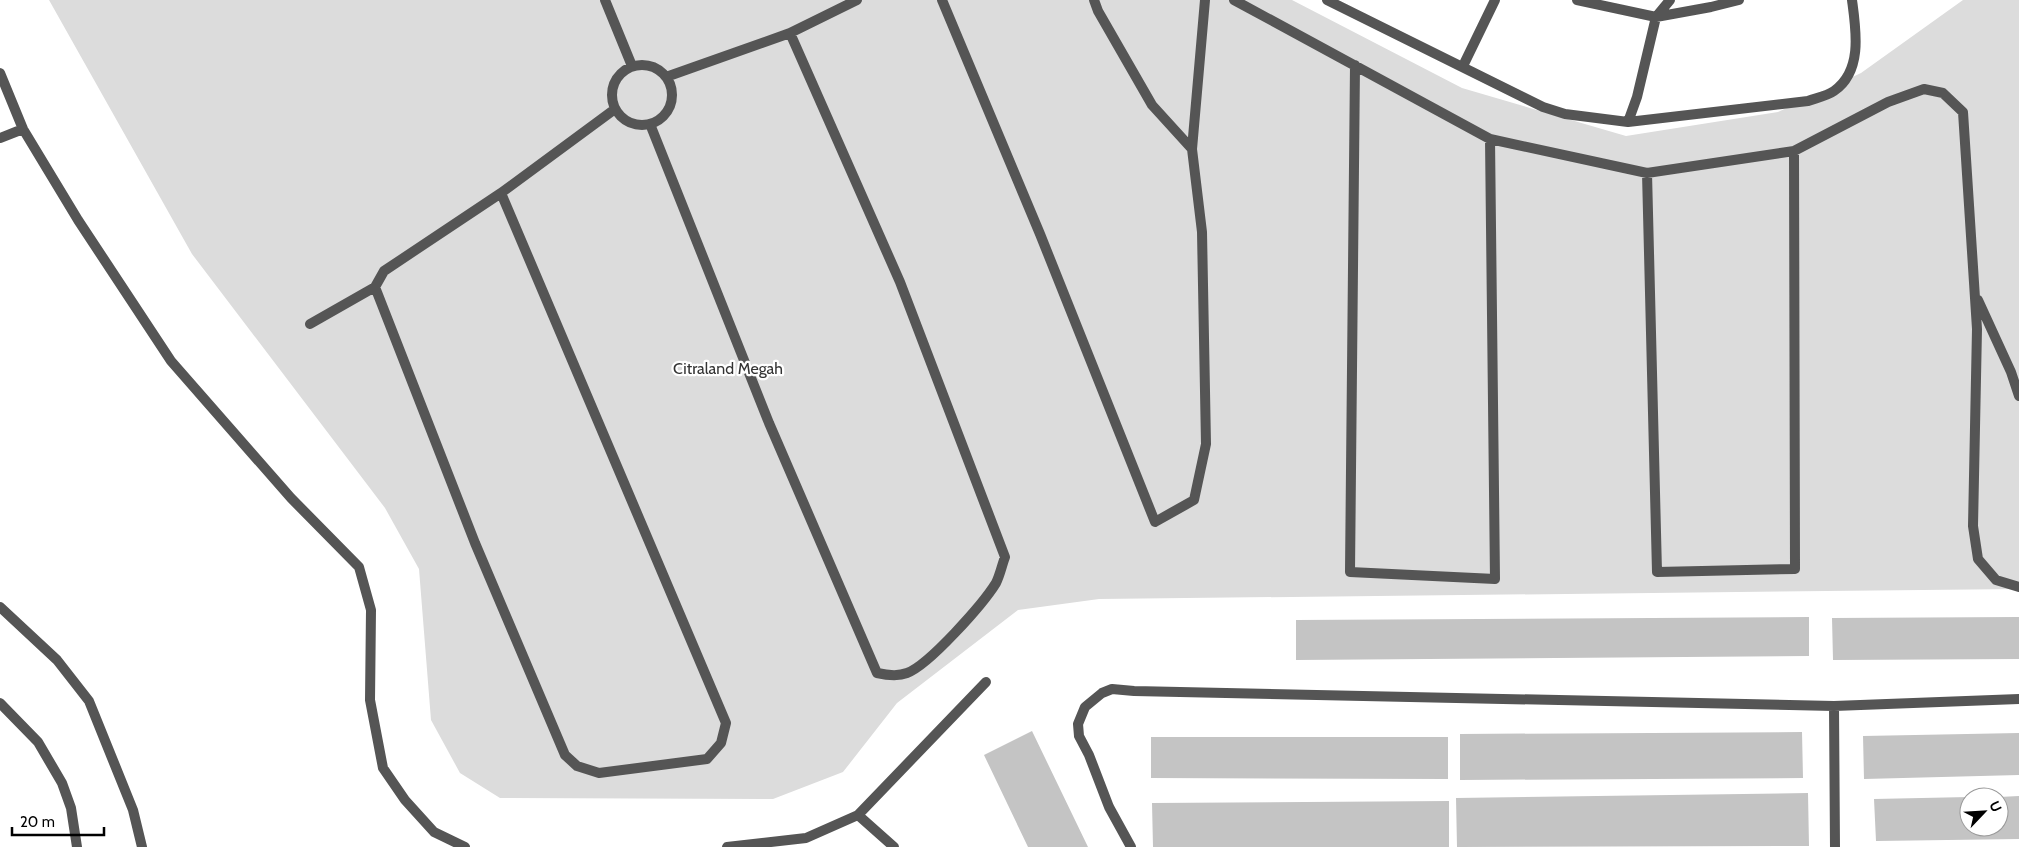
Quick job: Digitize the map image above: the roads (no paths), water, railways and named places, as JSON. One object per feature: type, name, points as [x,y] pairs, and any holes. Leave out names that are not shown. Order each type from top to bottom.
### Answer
[{"type":"street","points":[[605,0],[632,66]]},
{"type":"street","points":[[666,77],[790,33],[843,3],[857,0]]},
{"type":"street","points":[[942,0],[1040,234],[1155,522],[1194,500],[1206,444],[1202,232],[1192,149],[1205,0]]},
{"type":"street","points":[[1094,0],[1098,11],[1152,105],[1192,149]]},
{"type":"street","points":[[1234,0],[1490,139],[1647,173],[1794,151],[1888,102],[1924,89],[1943,93],[1963,112],[1977,329],[1973,526],[1978,559],[1996,580],[2019,587]]},
{"type":"street","points":[[1327,0],[1543,106],[1565,114],[1628,122],[1808,101],[1833,92],[1847,80],[1854,61],[1857,35],[1852,0]]},
{"type":"street","points":[[1463,66],[1495,0]]},
{"type":"street","points":[[1577,0],[1656,17],[1739,0]]},
{"type":"street","points":[[1628,122],[1637,97],[1656,17],[1670,0]]},
{"type":"street","points":[[650,124],[769,423],[876,672],[889,676],[908,673],[935,653],[956,632],[996,582],[1005,557],[900,282],[790,33]]},
{"type":"street","points":[[1355,64],[1350,572],[1496,579],[1490,139]]},
{"type":"street","points":[[632,66],[651,66],[660,70],[670,85],[672,95],[666,112],[650,124],[630,123],[615,109],[612,88],[616,79],[632,66]]},
{"type":"street","points":[[0,73],[23,129],[78,220],[171,361],[291,498],[359,567],[371,610],[370,700],[383,768],[404,800],[434,832],[465,847]]},
{"type":"street","points":[[310,324],[375,287],[384,271],[501,192],[615,109]]},
{"type":"street","points":[[0,138],[23,129]]},
{"type":"street","points":[[1647,173],[1657,572],[1795,569],[1794,151]]},
{"type":"street","points":[[375,287],[475,543],[565,755],[577,766],[599,773],[707,759],[721,743],[726,723],[501,192]]},
{"type":"street","points":[[1975,292],[2011,372],[2019,396]]},
{"type":"street","points":[[0,607],[57,660],[89,701],[133,810],[142,847]]},
{"type":"street","points":[[727,847],[806,838],[858,815],[986,682]]},
{"type":"street","points":[[1131,847],[1109,808],[1089,755],[1079,736],[1078,724],[1085,707],[1102,693],[1112,689],[1144,692],[1834,706],[2019,699]]},
{"type":"street","points":[[0,703],[38,742],[62,783],[71,808],[77,847]]},
{"type":"street","points":[[1834,706],[1835,847]]},
{"type":"street","points":[[858,815],[894,847]]},
{"type":"park label","name":"Citraland Megah","points":[[728,368]]}]
